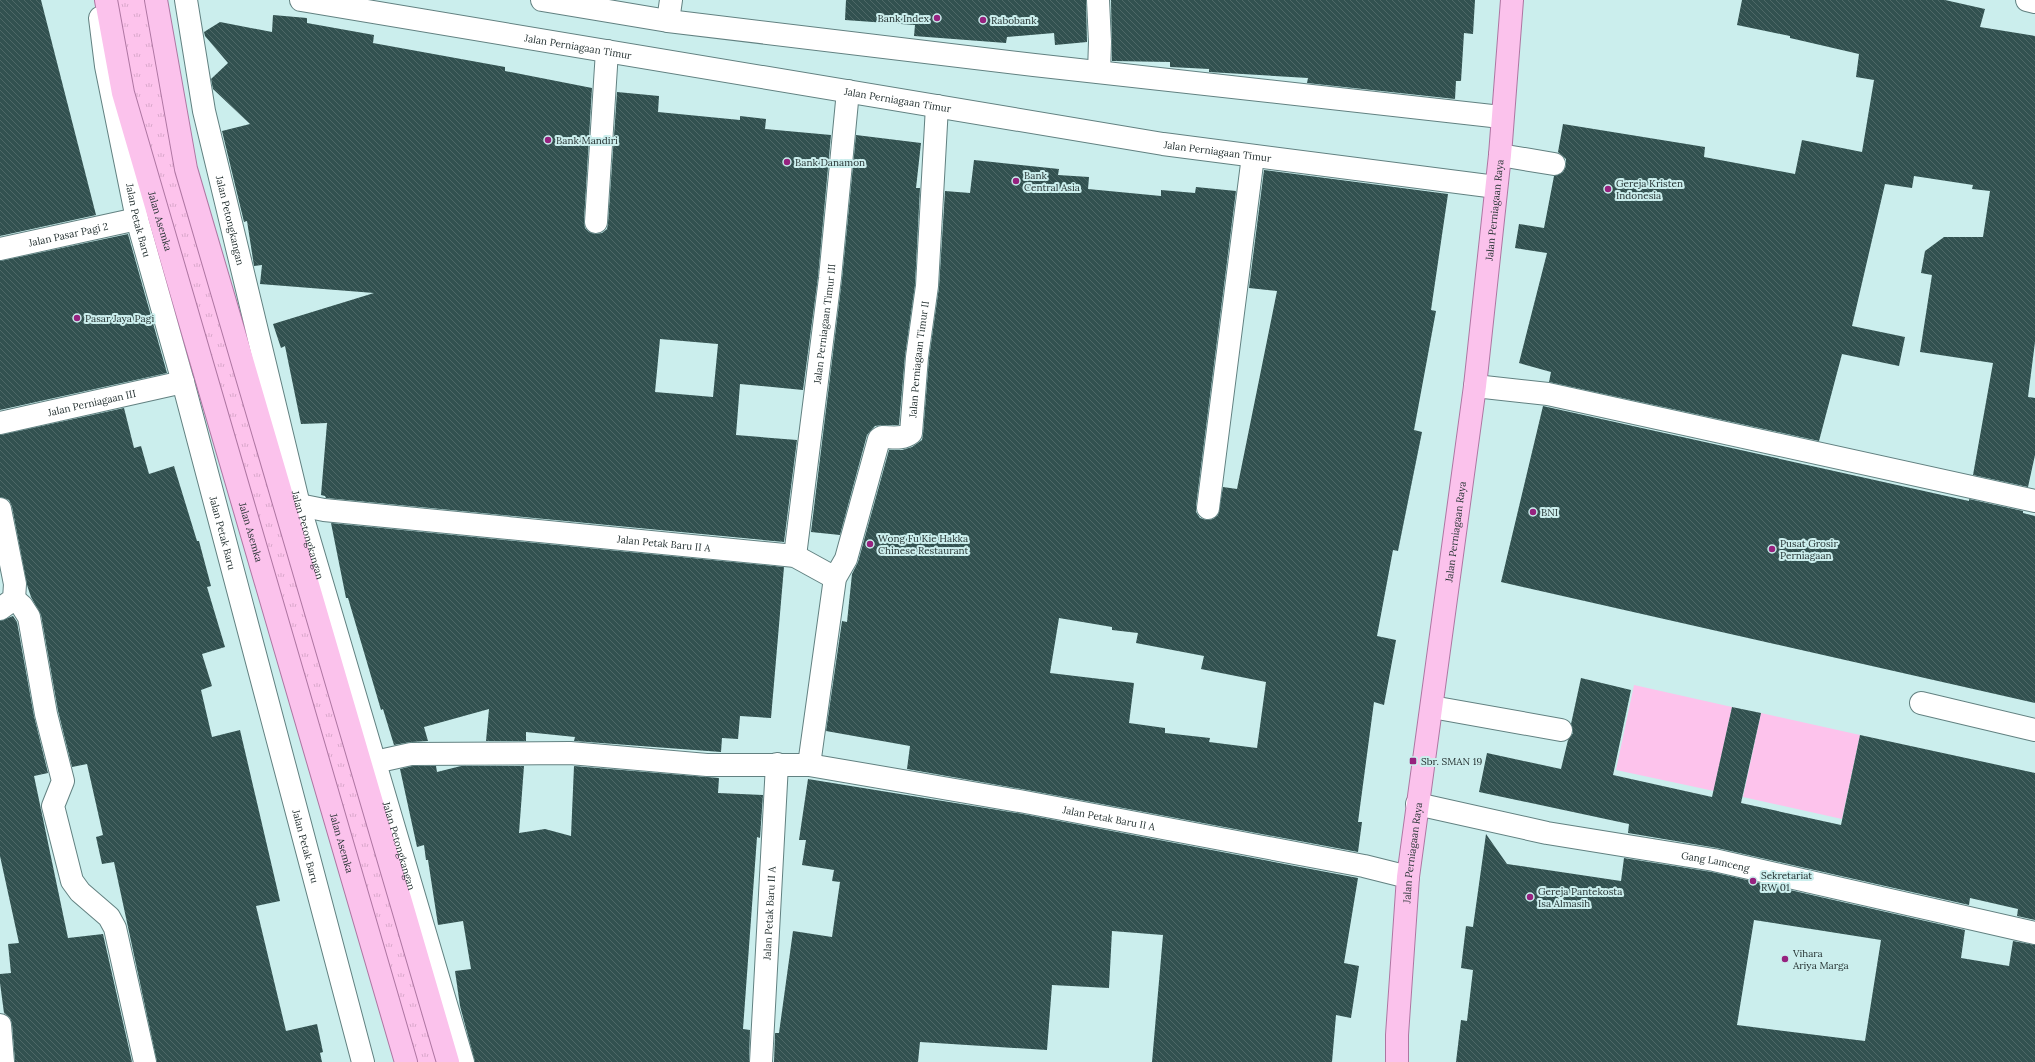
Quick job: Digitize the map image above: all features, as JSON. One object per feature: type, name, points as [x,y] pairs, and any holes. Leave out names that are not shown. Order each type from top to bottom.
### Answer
[{"type":"main road","name":"Jalan Asemka","points":[[106,0],[123,93],[406,1062]]},
{"type":"main road","points":[[156,0],[186,169],[448,1062]]},
{"type":"main road","name":"Jalan Perniagaan Raya","points":[[1398,1062],[1397,1035],[1408,877],[1474,386],[1500,155],[1501,117],[1512,0]]},
{"type":"street","name":"Jalan Petak Baru","points":[[98,0],[106,66],[137,219],[183,382],[363,1062]]},
{"type":"street","name":"Jalan Petongkangan","points":[[186,0],[204,111],[299,506],[463,1062]]},
{"type":"street","name":"Jalan Perniagaan Timur","points":[[301,0],[1163,144],[1496,187]]},
{"type":"street","points":[[542,0],[670,10],[1099,72],[1501,117]]},
{"type":"street","points":[[1098,0],[1100,42],[1099,72]]},
{"type":"street","points":[[2027,0],[2035,2]]},
{"type":"street","points":[[596,222],[607,51]]},
{"type":"street","name":"Jalan Perniagaan Timur III","points":[[795,556],[830,278],[848,91]]},
{"type":"street","name":"Jalan Perniagaan Timur II","points":[[836,578],[846,559],[879,439],[882,436],[900,438],[906,437],[911,433],[917,357],[927,286],[937,106]]},
{"type":"street","points":[[1500,155],[1554,164]]},
{"type":"street","points":[[1208,508],[1254,156]]},
{"type":"street","name":"Jalan Pasar Pagi 2","points":[[0,249],[137,219]]},
{"type":"street","name":"Jalan Perniagaan III","points":[[0,423],[183,382]]},
{"type":"street","points":[[1474,386],[1548,394],[2035,501]]},
{"type":"street","name":"Jalan Petak Baru II A","points":[[299,506],[332,511],[795,556],[836,578]]},
{"type":"street","points":[[0,509],[15,584],[7,604],[22,606],[29,617],[46,714],[63,781],[53,806],[72,881],[80,892],[110,917],[115,928],[145,1062]]},
{"type":"street","points":[[809,765],[836,578]]},
{"type":"street","points":[[1921,703],[2035,730]]},
{"type":"street","points":[[1432,707],[1561,730]]},
{"type":"street","name":"Jalan Petak Baru II A","points":[[375,762],[411,754],[570,753],[707,765],[809,765],[1025,802],[1359,865],[1408,877]]},
{"type":"street","name":"Jalan Petak Baru II A","points":[[761,1062],[777,764]]},
{"type":"street","name":"Gang Lamceng","points":[[1417,804],[1547,833],[1714,860],[2035,933]]},
{"type":"street","points":[[0,1025],[3,1062]]},
{"type":"green space","points":[[106,0],[156,0],[186,169],[448,1062],[406,1062]]},
{"type":"green space","points":[[1634,685],[1732,707],[1714,791],[1616,770]]},
{"type":"green space","points":[[1761,713],[1860,735],[1842,819],[1743,797]]},
{"type":"building","points":[[0,0],[41,0],[96,215],[0,236]]},
{"type":"building","points":[[846,0],[1086,0],[1087,42],[1055,45],[1054,33],[1007,37],[1006,43],[914,36],[915,25],[845,20]]},
{"type":"building","points":[[1111,0],[1475,0],[1473,34],[1464,33],[1461,81],[1456,81],[1455,99],[1307,83],[1308,78],[1209,72],[1209,69],[1170,67],[1170,62],[1112,61]]},
{"type":"building","points":[[1742,0],[1945,0],[1985,9],[1980,27],[2035,36],[2035,342],[2028,397],[2035,398],[2035,455],[2028,487],[1973,475],[1993,363],[1920,352],[1932,275],[1921,273],[1925,251],[1944,237],[1983,237],[1990,191],[1972,189],[1973,185],[1914,176],[1912,188],[1885,184],[1852,326],[1905,337],[1899,366],[1842,354],[1819,441],[1549,382],[1551,372],[1519,363],[1547,253],[1515,248],[1519,224],[1544,228],[1554,176],[1563,172],[1566,166],[1566,159],[1558,152],[1563,124],[1705,147],[1704,157],[1795,174],[1802,140],[1862,152],[1874,80],[1856,77],[1859,54],[1790,38],[1790,36],[1737,25]]},
{"type":"building","points":[[273,15],[307,18],[307,23],[374,35],[373,43],[505,67],[505,71],[592,88],[584,221],[585,228],[589,232],[595,234],[602,233],[607,229],[608,223],[617,92],[659,96],[658,112],[740,120],[740,116],[766,119],[765,129],[831,135],[818,277],[803,390],[740,384],[736,435],[797,440],[784,542],[326,498],[325,496],[321,495],[327,423],[301,424],[285,346],[281,348],[273,324],[374,293],[260,284],[262,265],[254,266],[247,221],[244,222],[222,131],[250,124],[213,89],[211,79],[228,63],[205,36],[204,32],[220,22],[272,32]],"holes":[[[660,339],[718,344],[713,397],[655,392]]]},
{"type":"building","points":[[856,135],[921,143],[916,188],[920,188],[915,285],[905,356],[899,425],[875,426],[867,435],[840,535],[811,532],[842,279]]},
{"type":"building","points":[[974,160],[1059,169],[1058,175],[1089,177],[1088,189],[1161,196],[1161,190],[1195,193],[1196,187],[1236,191],[1196,506],[1196,512],[1200,518],[1207,520],[1213,519],[1218,515],[1223,487],[1237,489],[1277,291],[1249,288],[1264,170],[1448,194],[1431,310],[1436,311],[1414,430],[1422,432],[1398,551],[1393,550],[1377,636],[1396,640],[1384,705],[1374,702],[1358,822],[1362,822],[1358,852],[907,769],[910,746],[826,731],[842,621],[847,622],[852,574],[858,562],[889,450],[902,450],[912,447],[922,440],[929,358],[939,287],[945,191],[970,193]],"holes":[[[1059,618],[1112,627],[1112,630],[1138,633],[1136,643],[1204,656],[1201,669],[1266,682],[1257,748],[1209,742],[1210,738],[1165,733],[1165,728],[1129,723],[1134,683],[1050,673]]]},
{"type":"building","name":"Pasar Jaya Pagi","points":[[128,234],[167,373],[0,410],[0,261]]},
{"type":"building","name":"Pusat Grosir Perniagaan","points":[[1543,406],[1969,501],[1969,499],[2023,511],[2023,513],[2035,516],[2035,703],[1501,582]]},
{"type":"building","points":[[124,408],[134,448],[141,446],[149,474],[174,466],[197,541],[199,541],[211,586],[207,587],[225,647],[202,654],[212,686],[201,690],[212,737],[240,730],[280,901],[256,906],[286,1031],[317,1024],[323,1052],[320,1053],[322,1062],[157,1062],[114,862],[102,864],[96,837],[103,835],[87,764],[72,767],[58,711],[41,615],[31,597],[27,585],[12,507],[9,500],[0,497],[0,435]]},
{"type":"building","points":[[331,523],[784,567],[771,718],[740,716],[738,739],[722,738],[721,752],[574,741],[575,737],[526,732],[526,741],[486,741],[489,709],[424,727],[428,741],[394,745],[383,709],[381,710],[348,598],[346,598]]},
{"type":"building","points":[[13,616],[17,622],[34,716],[48,773],[34,776],[68,938],[103,934],[132,1062],[15,1062],[12,1024],[10,1018],[4,1013],[0,983],[0,974],[11,973],[8,944],[19,943],[0,856],[0,621]]},
{"type":"building","points":[[1581,678],[1631,690],[1613,775],[1712,797],[1732,707],[1761,713],[1741,803],[1841,825],[1860,735],[2035,773],[2035,920],[2017,916],[2018,909],[1970,898],[1969,905],[1717,848],[1628,833],[1629,824],[1479,792],[1487,753],[1561,769],[1568,740],[1573,733],[1571,724]]},
{"type":"building","points":[[412,766],[436,766],[437,772],[461,766],[524,766],[519,833],[545,829],[571,836],[574,766],[719,778],[718,793],[763,795],[760,838],[757,837],[743,1029],[750,1030],[749,1062],[475,1062],[460,1006],[455,971],[471,969],[463,921],[438,925],[428,860],[426,860],[424,845],[417,847],[400,769]]},
{"type":"building","points":[[808,779],[1023,814],[1358,878],[1344,963],[1359,966],[1351,1018],[1336,1015],[1332,1062],[1152,1062],[1163,935],[1112,931],[1109,988],[1052,985],[1047,1050],[920,1042],[918,1062],[774,1062],[775,1033],[779,1033],[793,931],[832,937],[840,882],[832,881],[834,870],[802,865],[806,840],[799,840]]},
{"type":"building","points":[[1486,834],[1507,864],[1621,881],[1624,858],[1712,872],[1965,930],[1961,958],[2009,966],[2013,941],[2035,945],[2035,1062],[1456,1062],[1461,1020],[1467,1021],[1473,970],[1461,968],[1466,926],[1473,927]],"holes":[[[1754,920],[1881,940],[1865,1041],[1737,1025]]]},
{"type":"place","name":"Bank Index","points":[[937,18]]},
{"type":"place","name":"Rabobank","points":[[983,20]]},
{"type":"place","name":"Bank Mandiri","points":[[548,140]]},
{"type":"place","name":"Bank Danamon","points":[[787,162]]},
{"type":"place","name":"Bank Central Asia","points":[[1016,181]]},
{"type":"place","name":"Gereja Kristen Indonesia","points":[[1608,189]]},
{"type":"place","name":"Pasar Jaya Pagi","points":[[77,318]]},
{"type":"place","name":"BNI","points":[[1533,512]]},
{"type":"place","name":"Wong Fu Kie Hakka Chinese Restaurant","points":[[870,544]]},
{"type":"place","name":"Pusat Grosir Perniagaan","points":[[1772,549]]},
{"type":"place","name":"Sbr. SMAN 19","points":[[1413,761]]},
{"type":"place","name":"Sekretariat RW 01","points":[[1753,881]]},
{"type":"place","name":"Gereja Pantekosta Isa Almasih","points":[[1530,897]]},
{"type":"place","name":"Vihara Ariya Marga","points":[[1785,959]]}]
